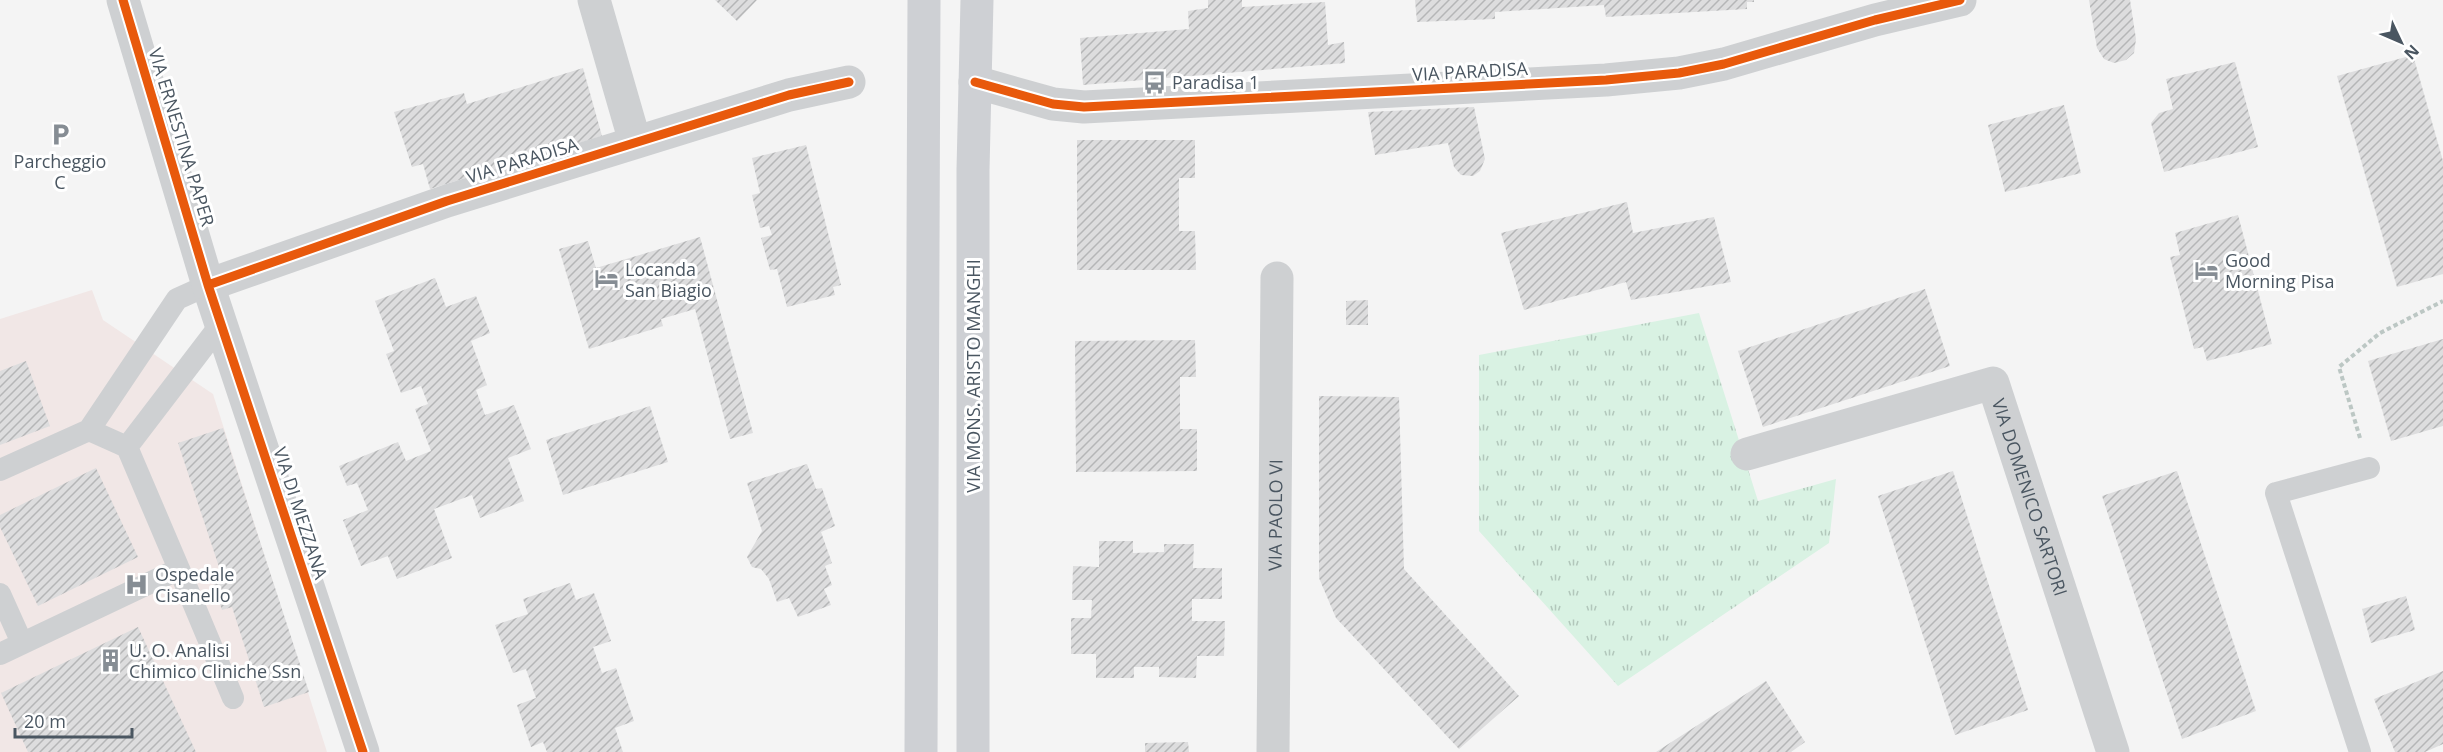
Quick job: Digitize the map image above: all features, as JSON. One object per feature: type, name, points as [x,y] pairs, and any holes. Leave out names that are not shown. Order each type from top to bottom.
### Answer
[{"type":"main road","points":[[921,752],[924,0]]},
{"type":"main road","name":"VIA MONS. ARISTO MANGHI","points":[[973,752],[977,0]]},
{"type":"street","name":"VIA ERNESTINA PAPER","points":[[123,0],[208,285]]},
{"type":"street","points":[[594,0],[635,142]]},
{"type":"street","name":"VIA PARADISA","points":[[975,82],[1053,104],[1084,107],[1606,80],[1679,73],[1724,64],[1875,20],[1960,0]]},
{"type":"street","name":"VIA PARADISA","points":[[208,285],[436,204],[789,95],[849,82]]},
{"type":"street","name":"VIA PAOLO VI","points":[[1273,752],[1277,278]]},
{"type":"street","name":"VIA DI MEZZANA","points":[[208,285],[363,752]]},
{"type":"street","name":"VIA DOMENICO SARTORI","points":[[1748,454],[1993,383],[2113,752]]},
{"type":"lane","points":[[0,470],[89,430],[177,298],[208,285]]},
{"type":"lane","points":[[127,447],[221,324]]},
{"type":"lane","points":[[89,430],[127,447],[233,698]]},
{"type":"lane","points":[[2360,752],[2276,493],[2369,468]]},
{"type":"lane","points":[[0,654],[179,569]]},
{"type":"lane","points":[[0,594],[22,643]]},
{"type":"path","points":[[2369,468],[2339,367],[2380,333],[2443,302]]},
{"type":"shaded area","name":"Ospedale Cisanello","points":[[92,290],[103,320],[213,394],[327,752],[0,752],[0,319]]},
{"type":"green space","points":[[1699,313],[1758,501],[1836,479],[1829,543],[1618,686],[1479,531],[1479,355]]},
{"type":"building","points":[[715,0],[757,0],[737,21]]},
{"type":"building","points":[[1208,0],[1242,0],[1242,7],[1325,2],[1328,45],[1344,42],[1345,63],[1083,85],[1080,38],[1189,29],[1188,11],[1208,8]]},
{"type":"building","points":[[1415,0],[1754,0],[1754,2],[1747,2],[1747,9],[1606,17],[1604,5],[1495,12],[1495,19],[1417,22]]},
{"type":"building","points":[[2089,0],[2130,0],[2136,39],[2134,53],[2126,60],[2114,63],[2104,59],[2097,48]]},
{"type":"building","points":[[2413,55],[2443,161],[2443,274],[2397,287],[2337,76]]},
{"type":"building","points":[[2235,62],[2258,147],[2164,172],[2151,123],[2159,113],[2173,109],[2166,79]]},
{"type":"building","points":[[583,68],[602,136],[430,189],[423,164],[412,167],[394,112],[464,93],[467,104]]},
{"type":"building","points":[[2064,105],[2081,173],[2005,192],[1988,125]]},
{"type":"building","points":[[1474,107],[1485,159],[1480,171],[1473,176],[1461,175],[1454,167],[1448,143],[1375,155],[1368,112]]},
{"type":"building","points":[[1077,140],[1195,140],[1195,178],[1179,178],[1179,231],[1195,231],[1196,270],[1077,270]]},
{"type":"building","points":[[806,145],[841,285],[833,287],[835,295],[787,307],[777,269],[770,270],[761,238],[772,235],[769,226],[760,228],[752,195],[760,193],[752,158]]},
{"type":"building","points":[[1627,202],[1633,233],[1714,217],[1731,282],[1631,300],[1626,282],[1524,310],[1501,233]]},
{"type":"building","points":[[2238,215],[2272,344],[2207,361],[2203,347],[2194,349],[2170,257],[2180,255],[2175,233]]},
{"type":"building","points":[[700,237],[753,433],[730,439],[695,309],[661,319],[663,326],[589,349],[559,249],[588,241],[596,268]]},
{"type":"building","points":[[435,278],[446,307],[476,296],[490,333],[471,341],[487,385],[476,390],[485,415],[514,405],[531,449],[508,458],[524,501],[480,518],[472,495],[434,509],[452,558],[397,579],[388,556],[361,566],[343,520],[368,510],[357,483],[347,486],[339,466],[398,442],[406,461],[431,451],[415,409],[428,404],[421,386],[401,393],[386,354],[394,351],[375,301]]},
{"type":"building","points":[[1925,289],[1950,366],[1763,427],[1738,351]]},
{"type":"building","points":[[1368,300],[1368,325],[1346,325],[1346,301]]},
{"type":"building","points":[[2443,339],[2443,426],[2391,441],[2368,361]]},
{"type":"building","points":[[1195,340],[1196,377],[1180,377],[1180,429],[1197,429],[1197,471],[1076,472],[1075,341]]},
{"type":"building","points":[[26,361],[50,426],[0,445],[0,371]]},
{"type":"building","points":[[1319,396],[1399,397],[1404,569],[1519,696],[1459,749],[1336,618],[1319,578]]},
{"type":"building","points":[[650,406],[668,462],[563,495],[546,440]]},
{"type":"building","points":[[223,428],[309,692],[264,707],[232,607],[222,610],[211,576],[221,573],[178,443]]},
{"type":"building","points":[[807,464],[816,489],[822,488],[835,526],[821,532],[832,563],[825,566],[832,585],[824,589],[831,605],[798,617],[789,598],[777,602],[769,579],[761,569],[752,567],[747,557],[762,531],[747,483]]},
{"type":"building","points":[[96,468],[138,557],[38,606],[0,527],[0,515]]},
{"type":"building","points":[[1953,471],[2028,710],[1955,735],[1878,496]]},
{"type":"building","points":[[2177,471],[2256,711],[2182,739],[2102,496]]},
{"type":"building","points":[[1099,541],[1133,541],[1133,553],[1164,552],[1164,544],[1194,544],[1193,568],[1222,568],[1222,599],[1192,599],[1192,621],[1225,621],[1224,656],[1197,656],[1196,678],[1159,677],[1159,667],[1134,667],[1134,678],[1096,678],[1096,654],[1071,654],[1071,618],[1091,618],[1092,600],[1072,600],[1073,566],[1099,567]]},
{"type":"building","points":[[570,583],[576,600],[594,593],[611,641],[593,647],[602,673],[616,668],[634,721],[615,728],[623,752],[547,752],[543,742],[531,747],[517,705],[536,698],[526,669],[513,673],[495,625],[528,614],[523,599]]},
{"type":"building","points":[[2406,596],[2415,630],[2371,643],[2362,609]]},
{"type":"building","name":"U. O. Analisi Chimico Cliniche Ssn","points":[[138,627],[196,752],[28,752],[1,693]]},
{"type":"building","points":[[2443,671],[2443,744],[2425,752],[2395,752],[2374,699]]},
{"type":"building","points":[[1766,681],[1805,742],[1791,752],[1656,752]]},
{"type":"building","points":[[1188,742],[1189,752],[1145,752],[1145,743]]},
{"type":"cycle path","points":[[123,0],[208,285],[363,752]]},
{"type":"cycle path","points":[[975,82],[1053,104],[1084,107],[1606,80],[1679,73],[1724,64],[1875,20],[1960,0]]},
{"type":"cycle path","points":[[208,285],[447,201],[789,95],[849,82]]},
{"type":"place","name":"Paradisa 1","points":[[1154,82]]},
{"type":"place","name":"Parcheggio C","points":[[60,135]]},
{"type":"place","name":"Good Morning Pisa","points":[[2207,270]]},
{"type":"place","name":"Locanda San Biagio","points":[[607,279]]},
{"type":"place","name":"Ospedale Cisanello","points":[[137,584]]},
{"type":"place","name":"U. O. Analisi Chimico Cliniche Ssn","points":[[111,660]]}]
